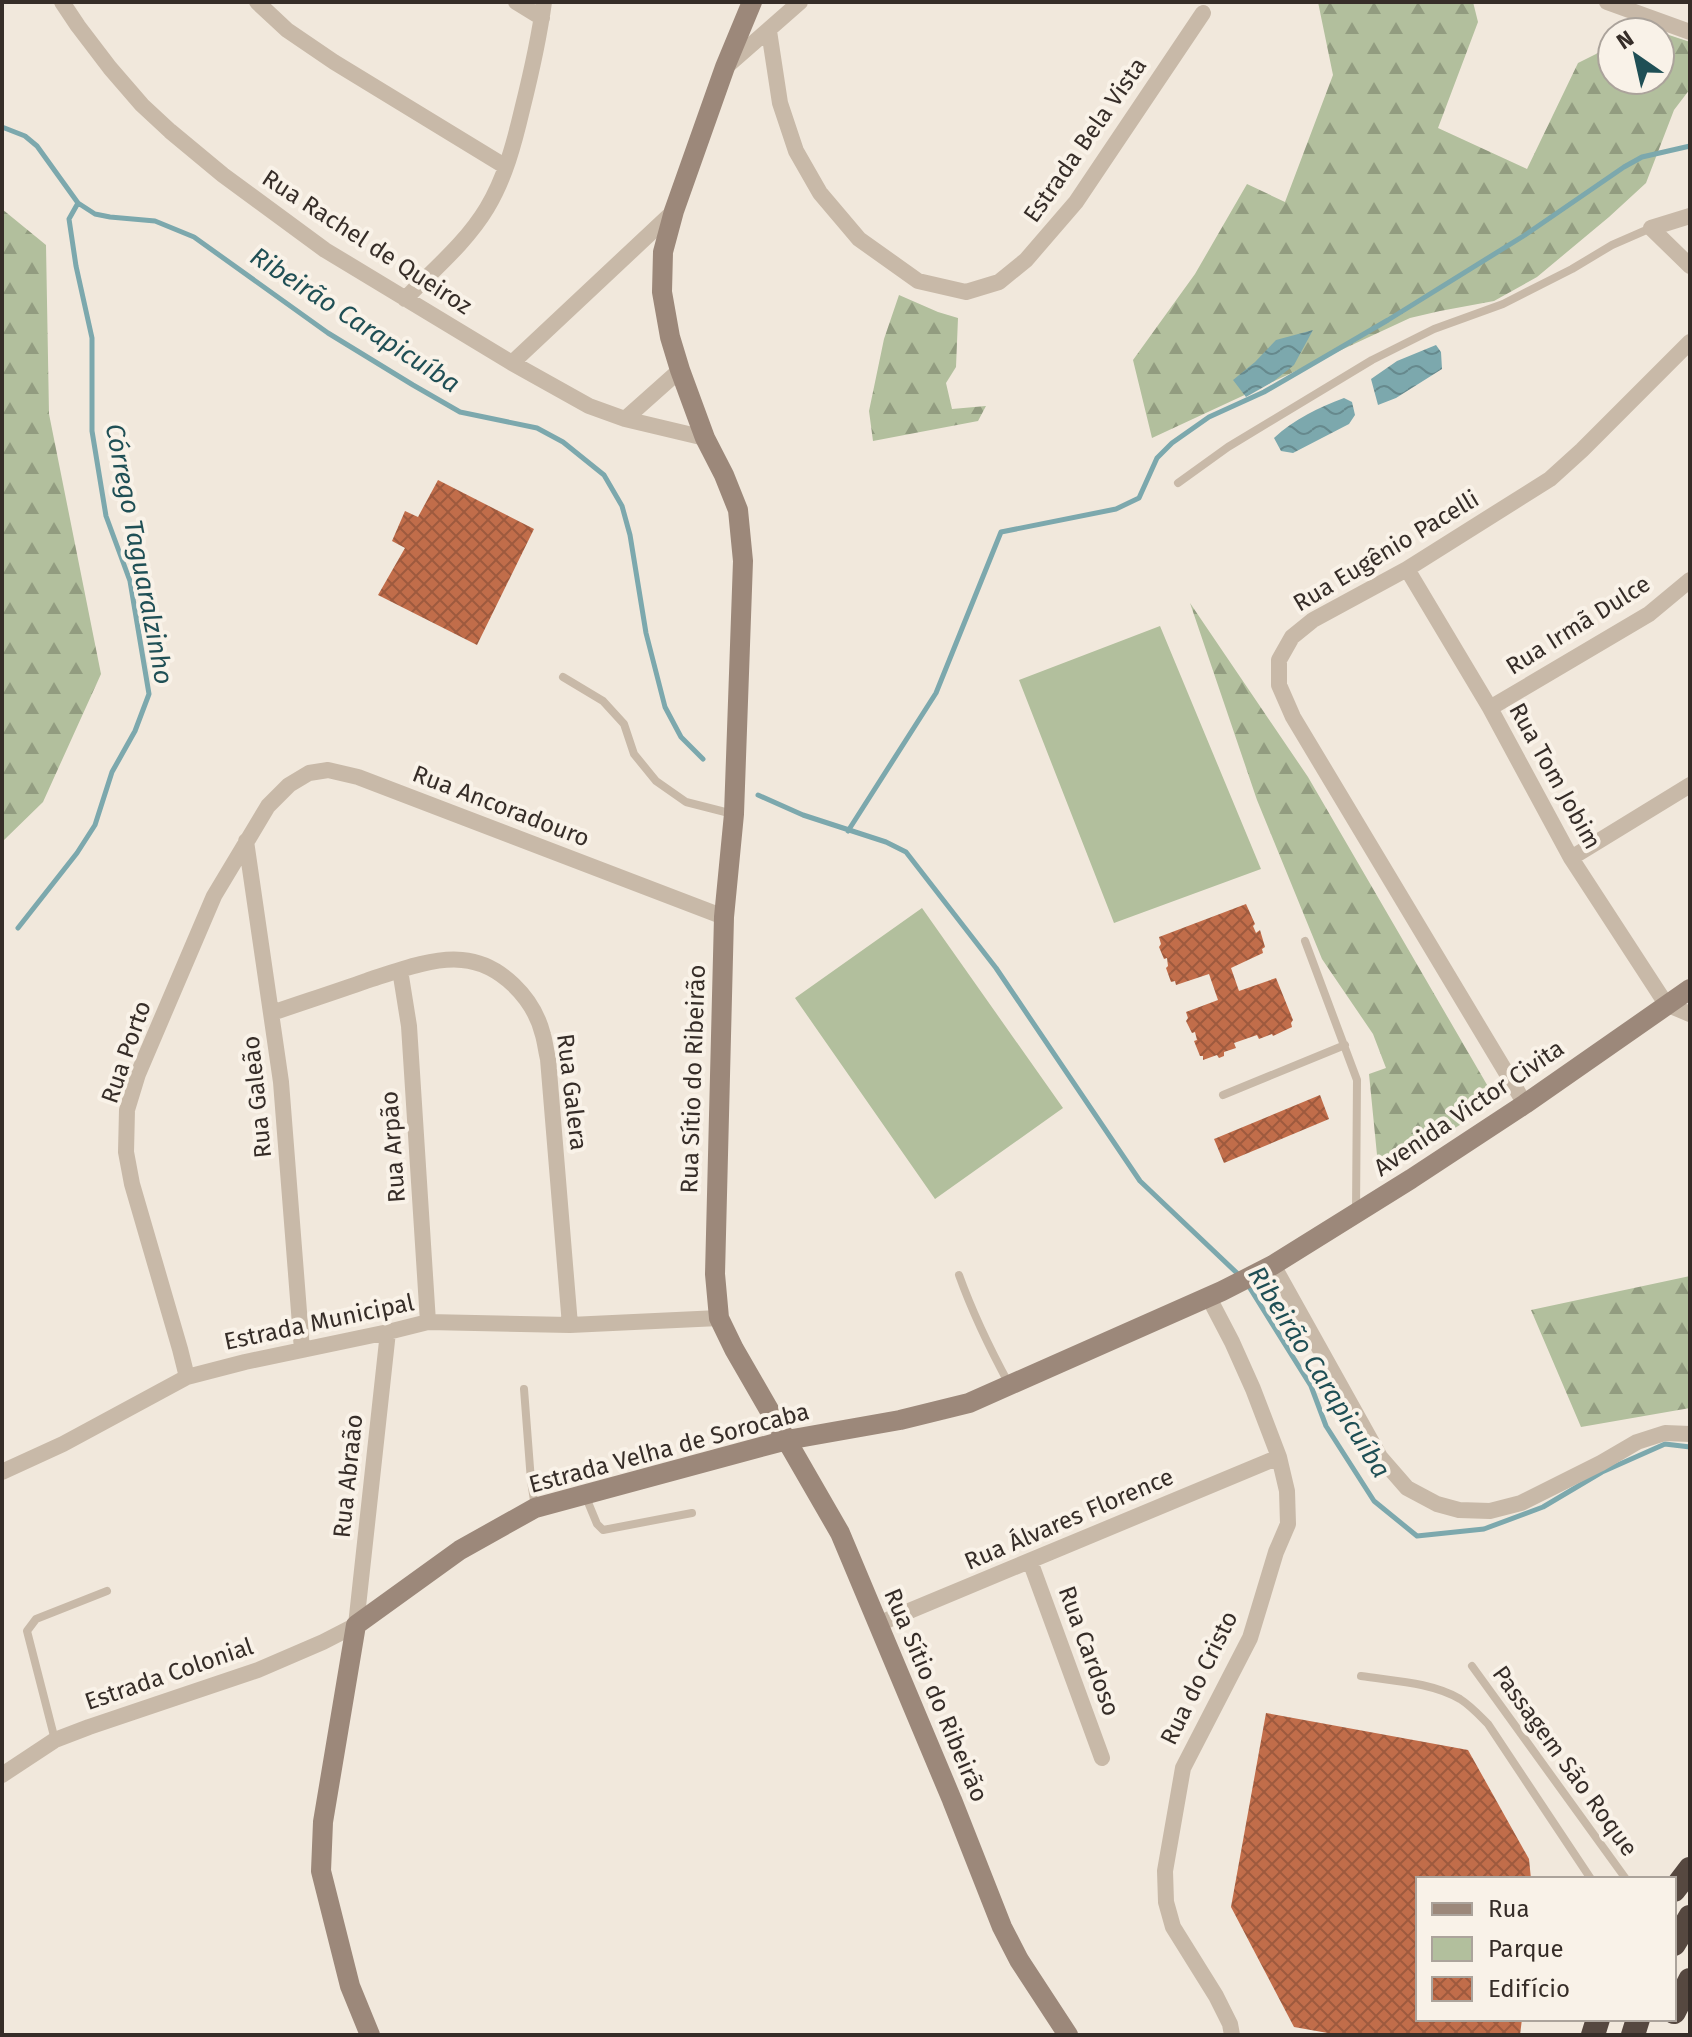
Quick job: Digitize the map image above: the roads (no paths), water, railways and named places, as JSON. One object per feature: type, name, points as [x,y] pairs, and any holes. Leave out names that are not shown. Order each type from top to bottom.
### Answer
[{"type":"highway","points":[[1676,1887],[1690,1869]]},
{"type":"highway","points":[[1676,1941],[1690,1917]]},
{"type":"highway","points":[[1676,2008],[1690,1980]]},
{"type":"main road","name":"Rua Sítio do Ribeirão","points":[[752,2],[725,67],[674,211],[663,252],[662,292],[670,337],[705,438],[738,510],[743,561],[734,814],[724,917],[716,1166],[715,1274],[719,1318],[840,1533],[1002,1927],[1019,1960],[1068,2035]]},
{"type":"main road","name":"Avenida Victor Civita","points":[[1268,1267],[1525,1104],[1690,989]]},
{"type":"main road","name":"Estrada Velha de Sorocaba","points":[[356,1625],[460,1550],[535,1508],[787,1440],[900,1420],[969,1403],[1215,1294],[1268,1267]]},
{"type":"main road","points":[[356,1625],[323,1822],[321,1871],[350,1986],[370,2035]]},
{"type":"street","name":"Rua Rachel de Queiroz","points":[[62,2],[110,68],[142,105],[223,175],[325,250],[589,406],[625,419],[705,438]]},
{"type":"street","points":[[257,2],[287,30],[334,62],[506,167]]},
{"type":"street","points":[[405,299],[468,235],[488,207],[506,167],[532,69],[543,10],[516,2]]},
{"type":"street","points":[[725,67],[800,2]]},
{"type":"street","points":[[1607,2],[1690,32]]},
{"type":"street","name":"Estrada Bela Vista","points":[[769,31],[780,103],[796,151],[820,193],[859,239],[918,281],[966,292],[999,282],[1026,260],[1076,202],[1203,13]]},
{"type":"street","points":[[512,363],[674,211]]},
{"type":"street","points":[[1690,216],[1651,228],[1690,266]]},
{"type":"street","name":"Rua Eugênio Pacelli","points":[[1525,1104],[1293,717],[1279,685],[1279,660],[1292,637],[1313,620],[1407,569],[1550,479],[1690,342]]},
{"type":"street","points":[[625,419],[680,370]]},
{"type":"street","name":"Rua Tom Jobim","points":[[1407,569],[1490,708],[1571,858],[1666,1004]]},
{"type":"street","name":"Rua Irmã Dulce","points":[[1490,708],[1649,614],[1690,580]]},
{"type":"street","name":"Rua Ancoradouro","points":[[268,806],[289,785],[309,773],[328,770],[358,777],[724,917]]},
{"type":"street","points":[[1571,858],[1690,785]]},
{"type":"street","name":"Rua Porto","points":[[187,1377],[132,1184],[126,1152],[127,1110],[138,1074],[214,896],[268,806]]},
{"type":"street","name":"Rua Galeão","points":[[246,841],[281,1082],[302,1350]]},
{"type":"street","name":"Rua Galera","points":[[272,1013],[400,970],[446,959],[484,965],[508,980],[528,1002],[543,1032],[548,1059],[570,1325]]},
{"type":"street","name":"Rua Arpão","points":[[400,970],[409,1026],[428,1322]]},
{"type":"street","points":[[1666,1004],[1690,1014]]},
{"type":"street","points":[[1268,1267],[1380,1457],[1407,1488],[1437,1504],[1459,1510],[1490,1511],[1521,1503],[1637,1442],[1665,1433],[1690,1434]]},
{"type":"street","name":"Rua do Cristo","points":[[1215,1294],[1279,1457],[1287,1491],[1288,1524],[1276,1552],[1250,1638],[1183,1768],[1165,1871],[1166,1902],[1173,1927],[1216,1996],[1232,2035]]},
{"type":"street","name":"Estrada Municipal","points":[[2,1472],[63,1444],[187,1377],[428,1322],[570,1325],[719,1318]]},
{"type":"street","name":"Rua Abraão","points":[[356,1625],[388,1332]]},
{"type":"street","name":"Rua Álvares Florence","points":[[878,1624],[1279,1457]]},
{"type":"street","name":"Rua Cardoso","points":[[1030,1561],[1102,1758]]},
{"type":"street","name":"Estrada Colonial","points":[[2,1775],[55,1740],[258,1670],[356,1625]]},
{"type":"lane","points":[[1178,483],[1228,447],[1372,360],[1434,329],[1503,304],[1612,245],[1651,228]]},
{"type":"lane","points":[[563,677],[603,701],[624,724],[634,754],[656,781],[686,802],[734,814]]},
{"type":"lane","points":[[1305,941],[1357,1080],[1356,1213]]},
{"type":"lane","points":[[1223,1095],[1345,1045]]},
{"type":"lane","points":[[959,1275],[973,1314],[1010,1385]]},
{"type":"lane","points":[[524,1389],[535,1508]]},
{"type":"lane","points":[[584,1495],[597,1524],[603,1530],[692,1513]]},
{"type":"lane","points":[[55,1740],[27,1631],[36,1619],[107,1591]]},
{"type":"lane","name":"Passagem São Roque","points":[[1472,1666],[1625,1877]]},
{"type":"lane","points":[[1361,1676],[1425,1686],[1457,1697],[1472,1708],[1488,1724],[1590,1877]]},
{"type":"water","points":[[1313,330],[1294,365],[1246,397],[1233,380],[1276,340]]},
{"type":"water","points":[[1436,345],[1441,352],[1442,369],[1396,398],[1378,405],[1371,379],[1397,361]]},
{"type":"water","points":[[1344,398],[1352,402],[1355,415],[1349,424],[1293,453],[1281,451],[1274,438],[1282,431]]},
{"type":"waterway","name":"Ribeirão Carapicuíba","points":[[2,127],[25,136],[37,146],[78,203],[95,214],[155,221],[194,237],[328,333],[413,385],[460,412],[537,428],[563,442],[604,475],[622,506],[630,535],[646,633],[665,707],[681,737],[703,759]]},
{"type":"waterway","points":[[848,831],[936,693],[1001,532],[1116,509],[1139,498],[1157,458],[1172,443],[1209,417],[1264,392],[1388,320],[1525,235],[1624,167],[1642,157],[1690,146]]},
{"type":"waterway","name":"Córrego Taguaralzinho","points":[[18,928],[95,825],[112,772],[135,731],[149,694],[130,581],[106,516],[92,431],[92,338],[69,219],[78,203]]},
{"type":"waterway","name":"Ribeirão Carapicuíba","points":[[758,795],[803,815],[886,842],[906,852],[996,968],[1140,1181],[1239,1275]]},
{"type":"waterway","name":"Ribeirão Carapicuíba","points":[[1248,1285],[1311,1386],[1326,1426],[1374,1501],[1417,1536],[1484,1529],[1543,1507],[1602,1472],[1665,1444],[1690,1447]]}]
